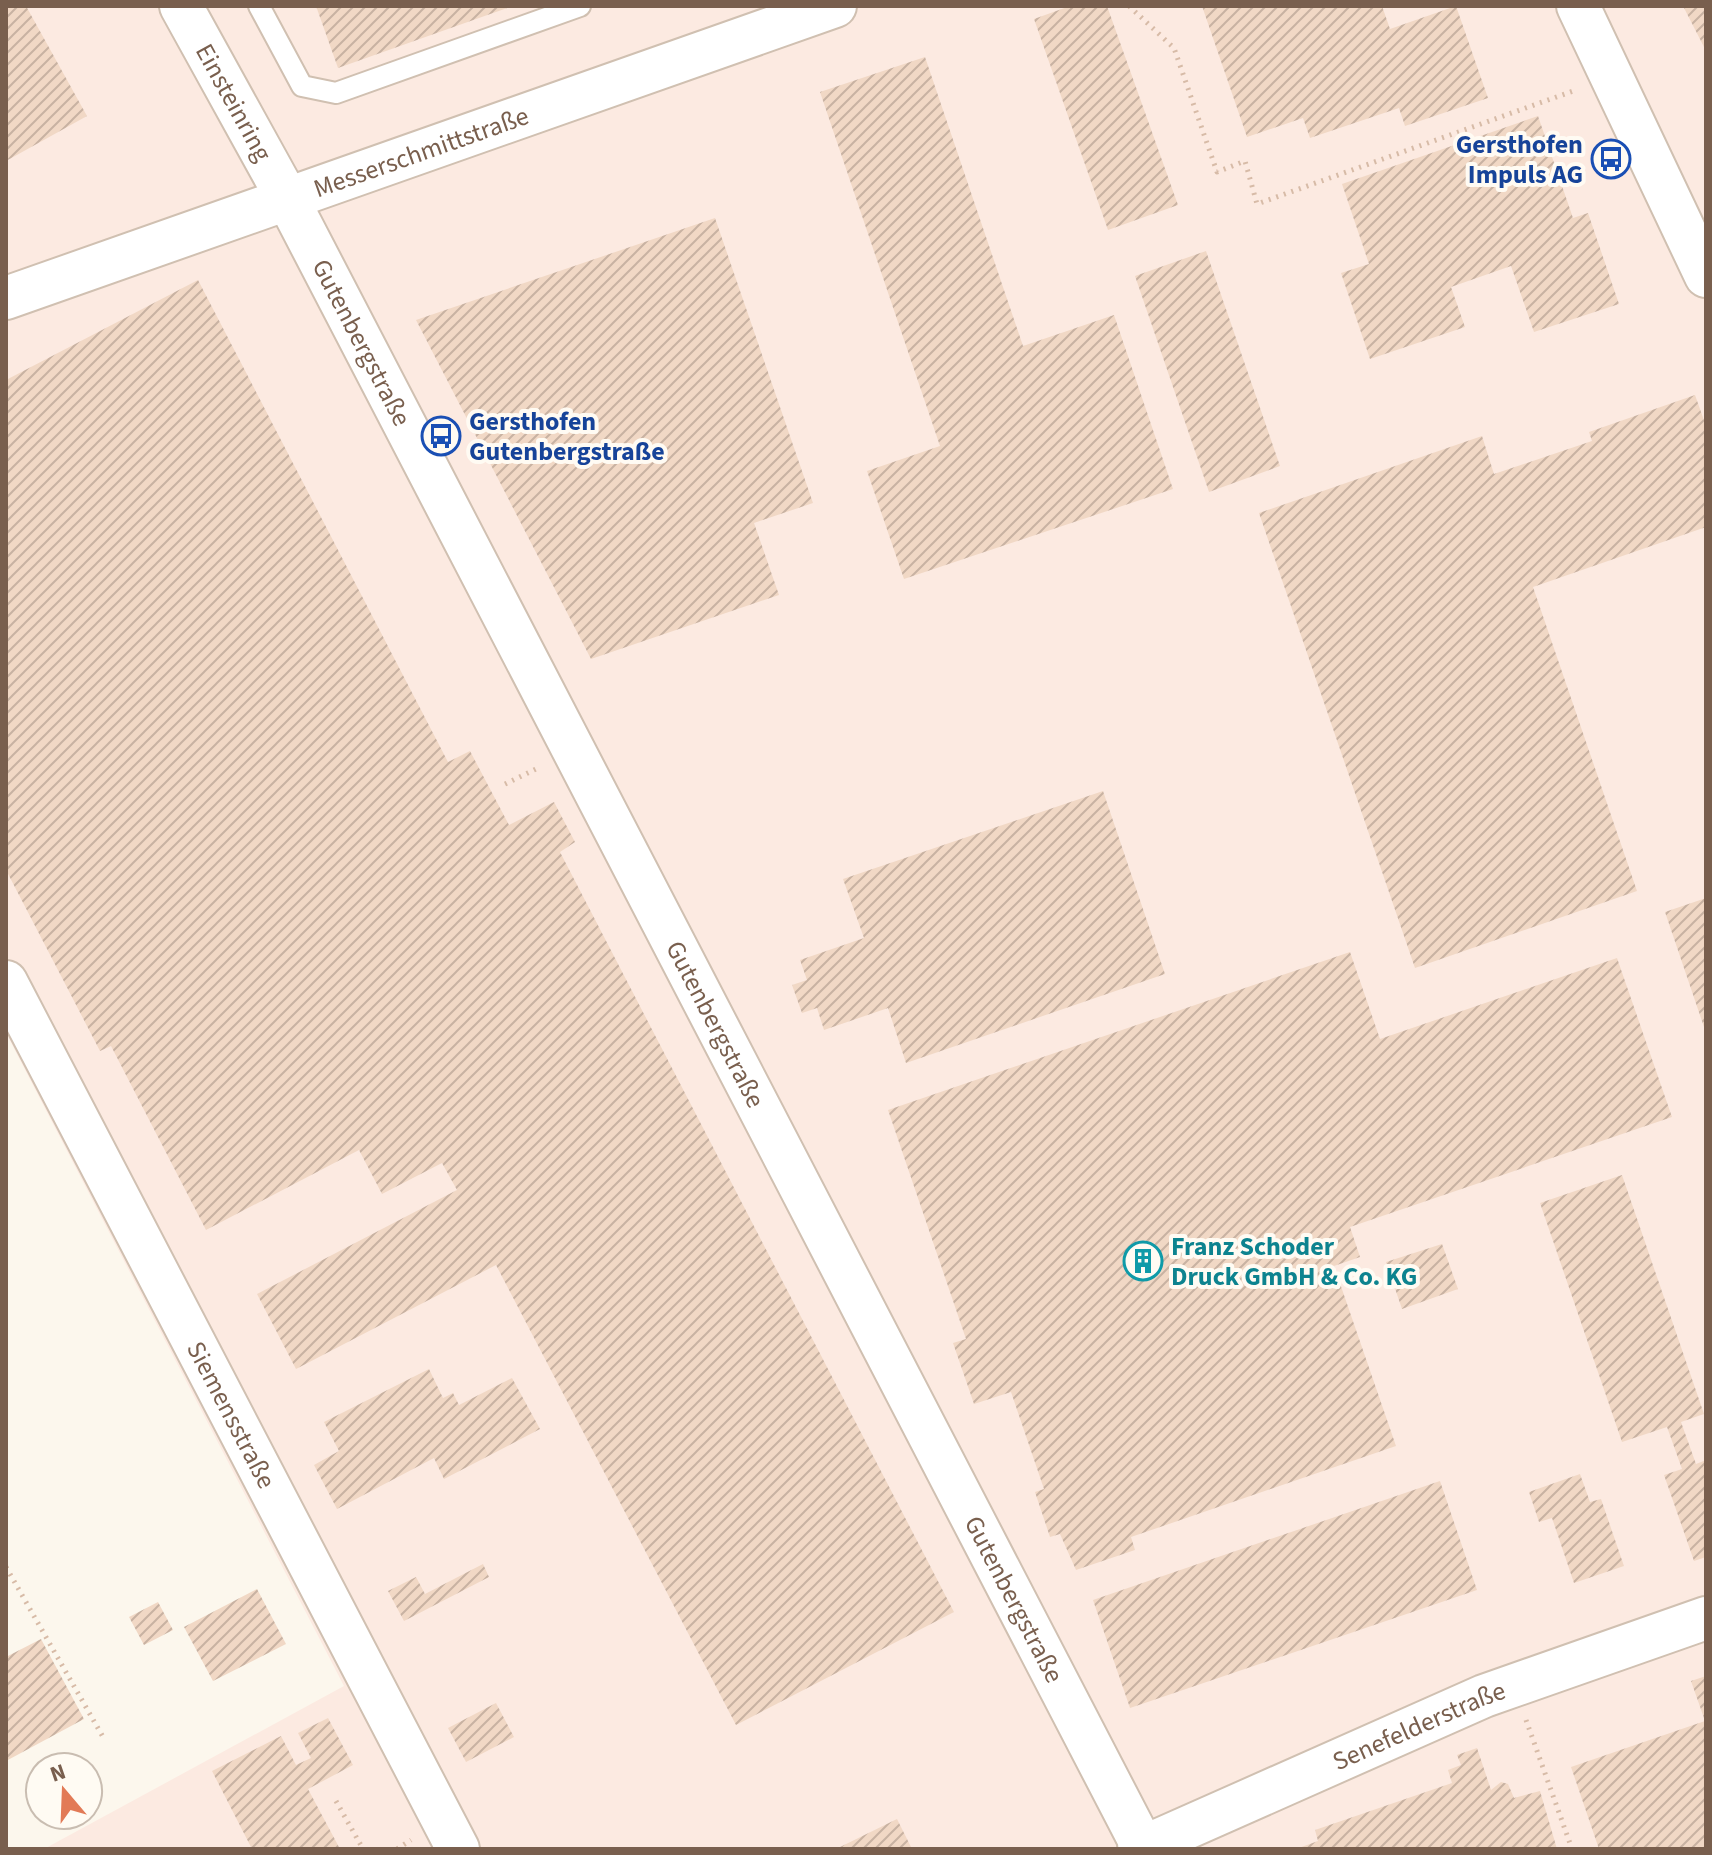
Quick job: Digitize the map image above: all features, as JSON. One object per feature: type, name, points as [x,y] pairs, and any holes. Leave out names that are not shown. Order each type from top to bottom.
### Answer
[{"type":"street","name":"Einsteinring","points":[[181,6],[287,198]]},
{"type":"street","name":"Messerschmittstraße","points":[[6,298],[835,6]]},
{"type":"street","points":[[1578,6],[1706,276]]},
{"type":"street","name":"Gutenbergstraße","points":[[287,198],[1142,1848]]},
{"type":"street","name":"Siemensstraße","points":[[6,982],[458,1849]]},
{"type":"street","name":"Senefelderstraße","points":[[1142,1848],[1514,1686],[1706,1618]]},
{"type":"lane","points":[[259,6],[302,86],[336,93],[580,6]]},
{"type":"path","points":[[1129,6],[1174,48],[1217,172],[1245,161],[1257,204],[1611,77]]},
{"type":"path","points":[[6,1567],[103,1737]]},
{"type":"path","points":[[1514,1686],[1572,1849]]},
{"type":"path","points":[[336,1801],[363,1849]]},
{"type":"shaded area","points":[[6,6],[1706,6],[1706,1849],[44,1849],[77,1831],[104,1831],[104,1816],[344,1686],[6,1033]]},
{"type":"building","points":[[6,6],[26,6],[87,116],[6,161]]},
{"type":"building","points":[[316,6],[513,6],[338,68]]},
{"type":"building","points":[[1070,6],[1107,6],[1178,205],[1108,230],[1034,19]]},
{"type":"building","points":[[1202,6],[1382,6],[1390,29],[1456,6],[1488,98],[1405,126],[1399,108],[1310,138],[1303,118],[1247,137]]},
{"type":"building","points":[[1683,6],[1706,6],[1706,46],[1704,47]]},
{"type":"building","points":[[925,57],[1023,346],[1114,315],[1173,489],[904,579],[867,471],[940,446],[820,92]]},
{"type":"building","points":[[1538,116],[1573,218],[1588,213],[1619,304],[1534,332],[1511,266],[1451,287],[1465,327],[1370,359],[1341,273],[1369,264],[1342,184]]},
{"type":"building","points":[[715,218],[813,503],[754,523],[779,595],[591,659],[416,320]]},
{"type":"building","points":[[1206,251],[1280,466],[1209,492],[1135,276]]},
{"type":"building","points":[[198,280],[448,762],[470,751],[509,825],[554,802],[575,842],[560,852],[954,1612],[736,1725],[496,1265],[296,1369],[257,1294],[457,1190],[442,1163],[382,1194],[359,1150],[206,1230],[111,1046],[100,1051],[6,870],[6,380]]},
{"type":"building","points":[[1695,395],[1706,426],[1706,527],[1533,587],[1637,891],[1415,968],[1259,513],[1482,436],[1494,474],[1592,441],[1589,432]]},
{"type":"building","points":[[1103,791],[1165,974],[906,1063],[888,1008],[824,1030],[817,1008],[802,1013],[792,985],[807,980],[800,960],[864,938],[843,879]]},
{"type":"building","points":[[1706,898],[1706,1030],[1705,1030],[1665,912]]},
{"type":"building","name":"Franz Schoder Druck GmbH & Co. KG","points":[[1350,952],[1380,1039],[1617,958],[1672,1117],[1350,1227],[1360,1257],[1334,1266],[1396,1446],[1131,1537],[1135,1550],[1076,1570],[1060,1534],[1050,1537],[1035,1492],[1044,1489],[1011,1392],[974,1404],[953,1343],[966,1339],[888,1110]]},
{"type":"building","points":[[1622,1175],[1704,1414],[1681,1422],[1696,1464],[1706,1460],[1706,1557],[1694,1561],[1664,1475],[1682,1469],[1667,1427],[1622,1442],[1540,1203]]},
{"type":"building","points":[[1442,1244],[1458,1289],[1402,1309],[1386,1262]]},
{"type":"building","points":[[429,1369],[443,1398],[453,1393],[459,1405],[512,1378],[540,1429],[444,1479],[434,1458],[337,1509],[314,1465],[339,1451],[324,1422]]},
{"type":"building","points":[[1580,1474],[1590,1502],[1601,1499],[1624,1566],[1574,1583],[1552,1518],[1539,1522],[1529,1492]]},
{"type":"building","points":[[1440,1481],[1477,1590],[1130,1708],[1093,1600]]},
{"type":"building","points":[[483,1564],[489,1577],[404,1621],[388,1591],[416,1577],[425,1594]]},
{"type":"building","points":[[257,1589],[286,1644],[213,1681],[184,1627]]},
{"type":"building","points":[[158,1602],[173,1630],[144,1645],[129,1617]]},
{"type":"building","points":[[41,1639],[84,1719],[6,1761],[6,1657]]},
{"type":"building","points":[[1706,1676],[1706,1849],[1599,1849],[1571,1767],[1705,1721],[1691,1681]]},
{"type":"building","points":[[496,1703],[514,1737],[466,1762],[448,1728]]},
{"type":"building","points":[[328,1718],[353,1765],[308,1789],[340,1849],[252,1849],[212,1771],[281,1736],[296,1765],[311,1758],[298,1733]]},
{"type":"building","points":[[1477,1748],[1491,1790],[1501,1782],[1508,1784],[1514,1798],[1540,1791],[1557,1849],[1296,1849],[1318,1841],[1315,1830],[1452,1783],[1448,1770],[1461,1765],[1457,1755]]},
{"type":"building","points":[[897,1819],[912,1849],[836,1849]]},
{"type":"place","name":"Gersthofen Impuls AG","points":[[1611,159]]},
{"type":"place","name":"Gersthofen Gutenbergstraße","points":[[441,436]]},
{"type":"place","name":"Franz Schoder Druck GmbH & Co. KG","points":[[1143,1261]]}]
